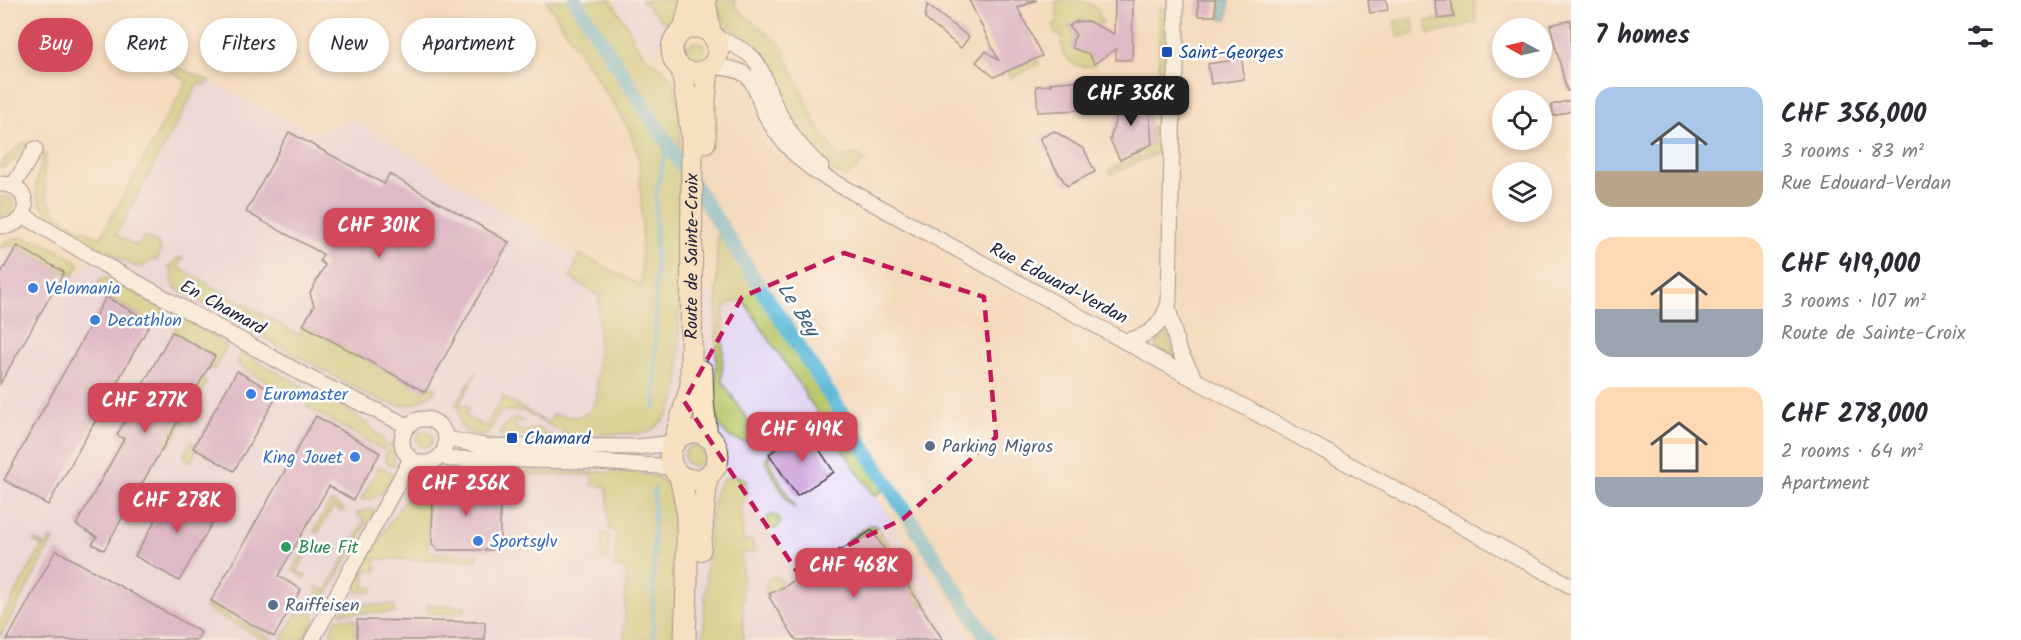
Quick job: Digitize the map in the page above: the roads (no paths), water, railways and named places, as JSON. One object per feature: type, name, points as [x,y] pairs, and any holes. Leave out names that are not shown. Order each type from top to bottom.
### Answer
[{"type":"main road","points":[[684,30],[691,0]]},
{"type":"main road","points":[[705,0],[718,52],[710,68],[693,73],[682,69],[675,62],[672,48],[678,35],[684,30],[698,27],[713,35]]},
{"type":"main road","name":"Route de Sainte-Croix","points":[[707,436],[703,402],[705,101],[710,68]]},
{"type":"main road","name":"Route de Sainte-Croix","points":[[674,443],[691,385],[692,141],[682,69]]},
{"type":"main road","points":[[677,471],[694,480],[707,477],[715,469],[718,461],[716,445],[700,433],[686,434],[674,443],[670,459],[677,471],[687,511],[685,640]]},
{"type":"main road","points":[[695,640],[702,512],[707,477]]},
{"type":"street","points":[[1176,0],[1172,242],[1168,307],[1178,350],[1197,381]]},
{"type":"street","points":[[713,35],[751,56],[762,72],[774,103],[789,130],[814,161],[843,188]]},
{"type":"street","points":[[710,68],[738,70],[746,75],[751,80],[764,112],[779,138],[795,157],[843,188]]},
{"type":"street","points":[[0,226],[14,225],[23,215],[25,208],[23,195],[6,185],[35,149]]},
{"type":"street","name":"Rue Edouard-Verdan","points":[[843,188],[1124,341],[1137,339],[1150,333],[1168,307]]},
{"type":"street","name":"En Chamard","points":[[23,215],[105,265],[248,344],[344,396],[408,426]]},
{"type":"street","points":[[1124,341],[1571,586]]},
{"type":"street","points":[[420,419],[434,421],[445,432],[447,439],[442,456],[427,464],[411,459],[402,444],[408,426],[420,419]]},
{"type":"street","points":[[447,439],[485,446],[638,447],[674,443]]},
{"type":"street","points":[[442,456],[449,459],[582,461],[677,471]]},
{"type":"street","points":[[312,640],[411,459]]},
{"type":"water","points":[[1221,0],[1229,0],[1228,19],[1220,19]]},
{"type":"waterway","name":"Le Bey","points":[[575,0],[988,640]]},
{"type":"waterway","points":[[655,408],[656,196],[667,143]]},
{"type":"waterway","points":[[653,640],[654,489]]},
{"type":"place","name":"Saint-Georges","points":[[1167,52]]},
{"type":"place","name":"Velomania","points":[[33,288]]},
{"type":"place","name":"Decathlon","points":[[95,320]]},
{"type":"place","name":"Euromaster","points":[[251,394]]},
{"type":"place","name":"Chamard","points":[[512,438]]},
{"type":"place","name":"Parking Migros","points":[[930,446]]},
{"type":"place","name":"King Jouet","points":[[355,457]]},
{"type":"place","name":"Sportsylv","points":[[478,541]]},
{"type":"place","name":"Blue Fit","points":[[286,547]]},
{"type":"place","name":"Raiffeisen","points":[[273,605]]}]
